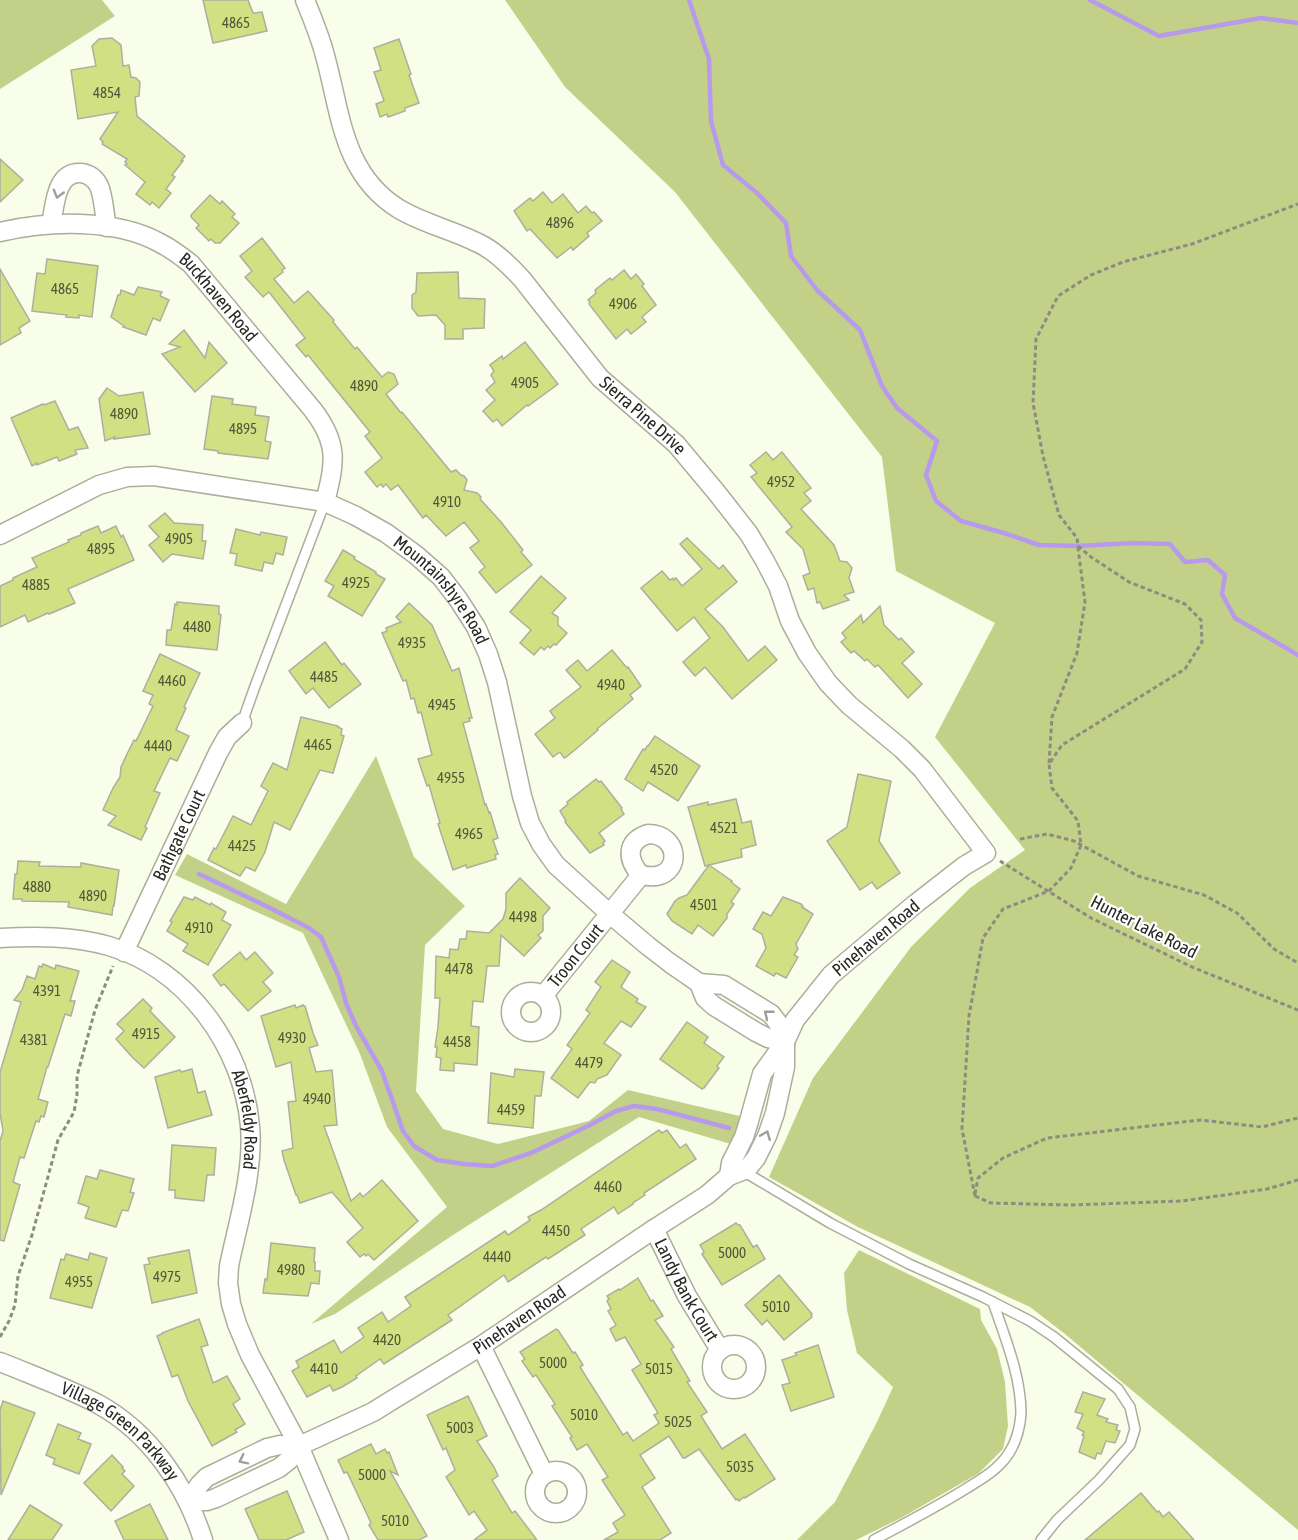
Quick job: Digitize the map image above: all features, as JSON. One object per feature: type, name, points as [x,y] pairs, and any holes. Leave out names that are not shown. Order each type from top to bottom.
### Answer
[{"type":"street","name":"Sierra Pine Drive","points":[[305,0],[324,52],[344,132],[353,158],[366,180],[399,209],[484,246],[508,264],[600,378],[676,444],[749,534],[774,578],[790,621],[807,653],[828,683],[849,705],[902,749],[922,769],[986,853]]},
{"type":"street","points":[[51,224],[60,185],[69,175],[79,173],[91,176],[98,185],[107,227]]},
{"type":"street","name":"Buckhaven Road","points":[[0,232],[51,224],[107,227],[135,233],[158,242],[191,264],[313,410],[328,434],[334,459],[325,502]]},
{"type":"street","name":"Mountainshyre Road","points":[[0,535],[99,484],[127,477],[154,476],[325,502],[386,533],[441,577],[476,627],[497,682],[530,823],[556,865],[610,914],[670,963],[699,983],[724,985],[771,1014],[778,1023],[785,1041]]},
{"type":"street","name":"Bathgate Court","points":[[118,959],[218,753],[227,737],[242,723]]},
{"type":"street","name":"Pinehaven Road","points":[[188,1501],[207,1477],[267,1448],[280,1445],[299,1446],[373,1412],[481,1346],[736,1174],[731,1163],[744,1137],[762,1074],[785,1041],[795,1020],[831,975],[914,905],[964,866],[986,853]]},
{"type":"street","name":"Troon Court","points":[[543,996],[641,875]]},
{"type":"street","name":"Aberfeldy Road","points":[[0,938],[38,936],[68,938],[111,946],[118,959],[139,958],[184,990],[221,1036],[244,1091],[250,1127],[249,1165],[229,1266],[228,1283],[231,1304],[250,1355],[299,1446],[339,1540]]},
{"type":"street","name":"Landy Bank Court","points":[[654,1229],[687,1296],[720,1350]]},
{"type":"street","points":[[481,1346],[544,1474]]},
{"type":"street","name":"Village Green Parkway","points":[[0,1362],[99,1405],[138,1434],[174,1478],[188,1501],[203,1540]]},
{"type":"lane","points":[[242,723],[325,502]]},
{"type":"lane","points":[[736,1174],[909,1264],[1030,1321],[1054,1337],[1118,1389],[1130,1407],[1135,1429],[1130,1445],[1088,1492],[1057,1520],[1041,1540]]},
{"type":"lane","points":[[874,1540],[942,1504],[994,1470],[1008,1455],[1017,1437],[1021,1414],[1014,1366],[993,1302]]},
{"type":"path","points":[[975,1196],[962,1129],[969,1016],[983,938],[1003,909],[1049,891],[1071,868],[1082,845],[1078,821],[1052,788],[1049,764],[1052,717],[1077,653],[1085,602],[1077,538],[1059,515],[1043,456],[1033,403],[1036,339],[1058,296],[1090,275],[1123,262],[1192,243],[1298,204]]},
{"type":"path","points":[[1049,764],[1062,745],[1185,669],[1202,642],[1201,620],[1185,604],[1129,582],[1078,546]]},
{"type":"path","points":[[1020,839],[1047,834],[1074,841],[1138,876],[1204,895],[1237,913],[1274,949],[1298,963]]},
{"type":"path","name":"Hunter Lake Road","points":[[986,853],[1091,918],[1192,967],[1298,1010]]},
{"type":"path","points":[[0,1337],[15,1305],[18,1276],[32,1235],[58,1140],[74,1112],[77,1076],[95,1010],[118,959]]},
{"type":"path","points":[[975,1196],[978,1178],[1003,1158],[1047,1138],[1200,1120],[1262,1127],[1298,1118]]},
{"type":"path","points":[[975,1196],[991,1203],[1070,1205],[1182,1201],[1267,1189],[1298,1180]]},
{"type":"green space","points":[[0,0],[102,0],[115,16],[0,89]]},
{"type":"green space","points":[[505,0],[1298,0],[1298,1530],[1030,1307],[858,1227],[769,1177],[813,1078],[911,947],[970,888],[1025,850],[935,737],[995,623],[896,571],[882,457],[675,192],[565,87]]},
{"type":"green space","points":[[376,756],[414,857],[465,906],[425,945],[416,1091],[443,1129],[498,1144],[589,1121],[628,1090],[744,1117],[731,1144],[639,1117],[453,1235],[335,1314],[311,1324],[447,1207],[387,1127],[360,1054],[303,933],[175,875],[187,854],[286,904]]},
{"type":"green space","points":[[859,1250],[980,1309],[981,1320],[997,1349],[1005,1382],[1008,1426],[1003,1449],[979,1473],[901,1518],[856,1540],[797,1540],[835,1502],[893,1387],[857,1353],[847,1310],[844,1273]]},
{"type":"building","points":[[203,0],[248,0],[253,13],[262,12],[267,31],[213,43]]},
{"type":"building","points":[[112,38],[121,45],[123,66],[129,65],[131,77],[140,82],[139,96],[135,97],[137,116],[185,156],[172,175],[175,177],[166,189],[171,193],[159,208],[152,202],[150,205],[136,194],[145,182],[125,165],[127,159],[102,144],[100,139],[118,112],[78,119],[71,70],[96,66],[92,46],[99,39]]},
{"type":"building","points":[[399,39],[419,103],[405,108],[405,111],[388,117],[387,114],[380,117],[376,104],[384,101],[374,72],[381,70],[374,48]]},
{"type":"building","points":[[0,159],[23,180],[0,202]]},
{"type":"building","points":[[543,192],[552,203],[563,194],[578,213],[586,206],[602,221],[587,233],[589,236],[573,250],[571,247],[557,258],[530,229],[527,231],[514,211],[530,198],[533,201]]},
{"type":"building","points":[[210,195],[220,204],[222,201],[235,214],[232,217],[239,223],[220,243],[215,243],[211,239],[209,241],[196,228],[199,225],[191,217]]},
{"type":"building","points":[[262,238],[285,268],[274,279],[294,303],[308,291],[334,320],[333,322],[355,349],[357,347],[382,377],[388,372],[394,374],[398,384],[386,394],[451,472],[456,470],[464,476],[467,480],[464,490],[477,493],[481,497],[480,499],[523,550],[521,552],[532,565],[496,593],[479,572],[485,567],[470,548],[479,541],[464,522],[446,536],[426,515],[423,518],[398,485],[391,490],[386,484],[383,487],[381,484],[377,487],[365,472],[382,458],[365,436],[370,432],[308,355],[306,357],[296,345],[305,338],[269,292],[263,297],[245,277],[252,271],[240,256]]},
{"type":"building","points":[[47,259],[98,266],[92,317],[79,315],[79,318],[66,317],[67,315],[32,311],[37,273],[45,274]]},
{"type":"building","points":[[0,269],[30,321],[19,328],[21,333],[0,345]]},
{"type":"building","points":[[624,270],[631,279],[636,274],[656,305],[642,317],[646,322],[631,334],[627,329],[616,339],[588,300],[596,293],[595,290]]},
{"type":"building","points":[[458,272],[459,298],[485,299],[484,328],[463,329],[463,339],[445,339],[445,325],[436,315],[418,316],[412,308],[412,295],[416,292],[417,273]]},
{"type":"building","points":[[138,287],[162,292],[160,296],[169,300],[160,321],[153,318],[146,335],[123,327],[111,317],[121,290],[134,295]]},
{"type":"building","points":[[184,330],[205,358],[209,342],[227,363],[195,392],[162,354],[180,347],[169,344]]},
{"type":"building","points":[[525,342],[558,384],[527,405],[502,426],[497,419],[493,422],[483,411],[495,400],[486,390],[495,382],[491,375],[494,371],[490,365],[502,356],[503,359]]},
{"type":"building","points":[[107,388],[119,396],[143,392],[150,434],[114,439],[115,437],[105,441],[99,399]]},
{"type":"building","points":[[212,396],[233,399],[232,404],[256,407],[255,415],[269,417],[265,441],[271,442],[268,459],[204,449]]},
{"type":"building","points":[[55,401],[69,430],[78,427],[88,448],[75,450],[77,454],[59,461],[57,457],[32,466],[11,418]]},
{"type":"building","points":[[766,452],[773,460],[782,452],[811,488],[804,493],[811,501],[801,509],[834,545],[840,561],[847,562],[852,568],[849,578],[854,592],[844,595],[849,600],[823,609],[820,602],[817,603],[814,588],[808,590],[803,576],[810,573],[803,549],[786,532],[792,527],[751,477],[757,473],[750,465]]},
{"type":"building","points":[[165,513],[174,523],[203,525],[202,541],[206,541],[203,559],[172,554],[163,562],[149,545],[159,537],[149,526]]},
{"type":"building","points":[[98,526],[101,533],[116,526],[121,537],[123,535],[134,560],[68,589],[75,603],[28,622],[25,615],[0,627],[0,586],[37,567],[32,558]]},
{"type":"building","points":[[236,529],[260,535],[261,532],[287,537],[283,555],[276,553],[273,564],[264,562],[262,571],[235,565],[237,554],[230,553]]},
{"type":"building","points":[[687,538],[719,569],[723,565],[737,582],[705,609],[723,627],[748,661],[765,646],[777,660],[732,699],[705,667],[695,676],[683,662],[710,638],[694,617],[677,631],[641,588],[662,571],[670,580],[676,578],[682,586],[702,569],[680,544]]},
{"type":"building","points":[[343,550],[385,579],[362,616],[328,596],[334,586],[325,581]]},
{"type":"building","points":[[541,576],[566,598],[552,613],[558,617],[558,625],[567,633],[556,645],[550,648],[548,646],[544,650],[541,647],[534,655],[520,643],[531,630],[510,612]]},
{"type":"building","points":[[177,602],[219,606],[221,615],[217,650],[166,645],[167,630],[171,630]]},
{"type":"building","points":[[409,603],[432,625],[452,671],[459,668],[472,718],[463,723],[485,805],[490,812],[498,838],[493,840],[498,854],[495,855],[496,859],[467,868],[466,865],[453,870],[438,824],[440,823],[429,785],[427,786],[418,759],[432,755],[421,712],[418,713],[414,698],[411,699],[406,680],[403,681],[382,633],[387,631],[386,628],[401,622],[396,617]]},
{"type":"building","points":[[880,606],[884,625],[914,652],[902,663],[922,684],[908,698],[878,665],[875,667],[854,651],[851,653],[841,642],[846,638],[842,633],[861,615],[863,623]]},
{"type":"building","points":[[325,642],[342,665],[344,663],[361,684],[329,708],[313,688],[306,694],[289,671]]},
{"type":"building","points":[[612,650],[641,686],[630,695],[633,699],[576,749],[564,758],[560,752],[553,757],[535,734],[555,718],[550,711],[581,687],[566,670],[578,660],[587,671]]},
{"type":"building","points":[[160,654],[200,673],[176,730],[189,736],[177,761],[170,758],[154,791],[160,793],[141,840],[108,825],[116,816],[103,810],[120,777],[121,767],[127,754],[153,706],[149,704],[153,695],[143,691]]},
{"type":"building","points":[[301,717],[342,729],[341,735],[344,736],[333,773],[320,770],[290,830],[274,822],[265,852],[255,871],[246,867],[240,876],[208,860],[233,816],[251,825],[268,791],[261,786],[273,763],[287,770]]},
{"type":"building","points":[[655,736],[700,766],[678,801],[648,782],[643,791],[625,779],[643,749],[645,750]]},
{"type":"building","points":[[858,774],[891,781],[879,841],[900,873],[877,889],[872,882],[860,890],[827,841],[847,827]]},
{"type":"building","points":[[596,779],[601,781],[624,814],[599,833],[605,841],[604,845],[590,853],[565,822],[560,811],[568,804],[567,802]]},
{"type":"building","points":[[736,799],[742,823],[751,821],[756,845],[741,849],[742,857],[705,866],[688,807]]},
{"type":"building","points":[[18,861],[40,862],[39,866],[81,867],[81,863],[119,870],[112,915],[68,907],[69,902],[13,899]]},
{"type":"building","points":[[709,865],[740,889],[731,902],[734,904],[727,918],[713,936],[698,925],[692,934],[672,921],[667,914],[675,901],[687,895]]},
{"type":"building","points":[[520,878],[550,908],[543,916],[543,931],[538,935],[541,938],[524,956],[501,935],[499,966],[487,966],[483,1002],[473,1001],[471,1026],[479,1027],[477,1065],[454,1063],[454,1071],[440,1070],[441,1058],[436,1057],[437,1047],[435,1047],[440,998],[435,998],[436,956],[449,958],[450,949],[458,950],[460,939],[466,939],[467,931],[489,933],[503,919],[506,909],[506,893]]},
{"type":"building","points":[[184,897],[193,900],[195,897],[210,905],[211,903],[226,912],[222,920],[231,925],[208,965],[183,951],[188,944],[167,931]]},
{"type":"building","points":[[783,897],[801,904],[813,914],[796,944],[798,949],[794,955],[798,957],[786,978],[776,973],[774,976],[756,966],[766,948],[762,934],[753,929],[763,912],[771,916]]},
{"type":"building","points":[[240,952],[246,960],[255,952],[273,973],[263,982],[271,991],[248,1011],[224,984],[221,986],[213,975]]},
{"type":"building","points":[[612,960],[630,972],[621,987],[638,999],[636,1002],[646,1007],[631,1027],[621,1021],[604,1043],[621,1055],[607,1075],[597,1079],[595,1083],[590,1082],[578,1098],[551,1078],[572,1049],[567,1045],[590,1013],[586,1010],[601,987],[595,982]]},
{"type":"building","points":[[43,964],[55,969],[56,965],[79,971],[70,1001],[75,1001],[71,1016],[65,1014],[38,1099],[48,1102],[44,1117],[41,1116],[39,1122],[36,1121],[24,1158],[20,1157],[13,1182],[20,1185],[4,1241],[0,1240],[0,1141],[3,1131],[0,1113],[0,1072],[21,1002],[14,1000],[22,990],[27,976],[35,979],[39,966],[42,967]]},
{"type":"building","points":[[143,999],[152,1008],[150,1011],[175,1037],[144,1068],[116,1039],[124,1031],[117,1024]]},
{"type":"building","points":[[295,1005],[296,1008],[305,1006],[318,1045],[309,1048],[316,1072],[332,1070],[337,1125],[324,1126],[351,1201],[360,1193],[363,1197],[382,1180],[418,1221],[374,1260],[368,1254],[360,1257],[347,1242],[363,1228],[332,1192],[300,1203],[284,1160],[282,1151],[293,1148],[288,1102],[296,1101],[291,1062],[276,1067],[261,1016]]},
{"type":"building","points":[[687,1022],[708,1037],[704,1043],[724,1057],[717,1066],[719,1068],[702,1089],[660,1059]]},
{"type":"building","points":[[192,1069],[198,1093],[205,1091],[212,1115],[168,1128],[155,1077]]},
{"type":"building","points":[[515,1069],[544,1072],[541,1096],[535,1096],[533,1128],[488,1123],[491,1073],[514,1077]]},
{"type":"building","points":[[659,1130],[662,1133],[667,1130],[680,1148],[686,1144],[696,1159],[644,1193],[645,1195],[618,1214],[614,1207],[581,1229],[585,1235],[548,1259],[546,1257],[508,1282],[504,1275],[448,1315],[452,1320],[384,1364],[380,1359],[342,1387],[333,1391],[330,1385],[307,1397],[292,1371],[299,1367],[296,1361],[334,1340],[341,1353],[364,1337],[358,1328],[382,1312],[388,1322],[411,1306],[405,1297],[505,1231],[508,1235],[530,1220],[528,1217]]},
{"type":"building","points":[[172,1145],[216,1148],[214,1175],[207,1175],[204,1201],[175,1198],[175,1190],[169,1190]]},
{"type":"building","points":[[100,1170],[134,1179],[130,1192],[134,1193],[128,1211],[122,1210],[116,1227],[85,1218],[89,1207],[78,1203],[86,1176],[97,1179]]},
{"type":"building","points":[[736,1223],[740,1225],[753,1247],[757,1245],[765,1259],[722,1285],[702,1254],[704,1252],[700,1245]]},
{"type":"building","points":[[271,1243],[315,1248],[315,1271],[320,1271],[319,1284],[311,1283],[308,1296],[263,1293],[265,1279],[267,1280]]},
{"type":"building","points":[[189,1250],[197,1293],[152,1303],[144,1265],[150,1264],[148,1258]]},
{"type":"building","points":[[90,1253],[107,1258],[92,1308],[50,1298],[61,1259],[64,1260],[66,1254],[88,1260]]},
{"type":"building","points":[[779,1275],[812,1314],[812,1317],[784,1340],[767,1320],[762,1325],[745,1305]]},
{"type":"building","points":[[638,1278],[663,1316],[655,1320],[674,1347],[671,1349],[690,1381],[687,1382],[707,1412],[701,1416],[722,1449],[745,1434],[775,1479],[745,1498],[736,1500],[699,1449],[683,1458],[669,1436],[640,1455],[655,1478],[642,1487],[671,1533],[660,1540],[604,1540],[618,1532],[613,1523],[625,1515],[602,1480],[608,1477],[587,1444],[577,1450],[570,1438],[572,1437],[552,1406],[555,1404],[536,1375],[533,1377],[522,1361],[525,1359],[520,1352],[556,1329],[558,1330],[573,1353],[575,1352],[583,1365],[580,1367],[623,1435],[627,1432],[633,1441],[659,1423],[654,1415],[658,1413],[632,1370],[641,1364],[625,1337],[616,1341],[610,1329],[616,1325],[608,1311],[611,1309],[607,1296]]},
{"type":"building","points":[[199,1319],[208,1345],[201,1347],[213,1383],[227,1376],[240,1399],[233,1404],[245,1424],[235,1430],[237,1432],[212,1446],[188,1401],[178,1375],[172,1377],[157,1336]]},
{"type":"building","points":[[818,1345],[834,1397],[791,1411],[782,1385],[790,1383],[782,1360]]},
{"type":"building","points":[[1083,1392],[1105,1399],[1097,1415],[1108,1419],[1106,1422],[1118,1425],[1116,1430],[1120,1431],[1115,1443],[1106,1441],[1101,1454],[1097,1453],[1095,1459],[1079,1452],[1084,1432],[1077,1428],[1083,1414],[1075,1412]]},
{"type":"building","points":[[468,1396],[487,1436],[477,1441],[498,1476],[492,1480],[512,1513],[515,1511],[537,1540],[474,1540],[487,1530],[474,1511],[469,1515],[446,1477],[455,1470],[446,1448],[443,1450],[427,1415]]},
{"type":"building","points":[[3,1401],[35,1413],[1,1495],[0,1410]]},
{"type":"building","points":[[58,1424],[81,1433],[78,1439],[91,1444],[79,1474],[53,1464],[55,1459],[46,1455]]},
{"type":"building","points":[[371,1444],[376,1454],[385,1449],[387,1453],[389,1452],[398,1475],[390,1471],[427,1536],[419,1540],[378,1540],[369,1525],[371,1523],[347,1472],[344,1473],[338,1460]]},
{"type":"building","points":[[112,1455],[123,1467],[125,1471],[122,1474],[134,1486],[111,1511],[84,1483]]},
{"type":"building","points":[[287,1491],[304,1532],[286,1540],[259,1540],[245,1509]]},
{"type":"building","points":[[1141,1493],[1163,1517],[1169,1512],[1194,1540],[1085,1540]]},
{"type":"building","points":[[150,1504],[168,1540],[124,1540],[115,1521]]},
{"type":"building","points":[[30,1505],[62,1525],[52,1540],[8,1540]]},
{"type":"waterway","points":[[689,0],[709,59],[711,121],[723,165],[757,193],[786,223],[791,256],[817,290],[860,330],[882,386],[897,408],[937,441],[926,475],[936,501],[961,521],[1039,545],[1170,544],[1185,562],[1208,560],[1225,575],[1222,594],[1235,618],[1298,655]]},
{"type":"waterway","points":[[1090,0],[1159,36],[1261,18],[1298,23]]},
{"type":"waterway","points":[[199,874],[309,928],[321,937],[339,977],[346,1003],[356,1026],[382,1071],[403,1131],[414,1146],[437,1160],[492,1166],[531,1153],[616,1111],[634,1106],[657,1109],[729,1128]]}]
